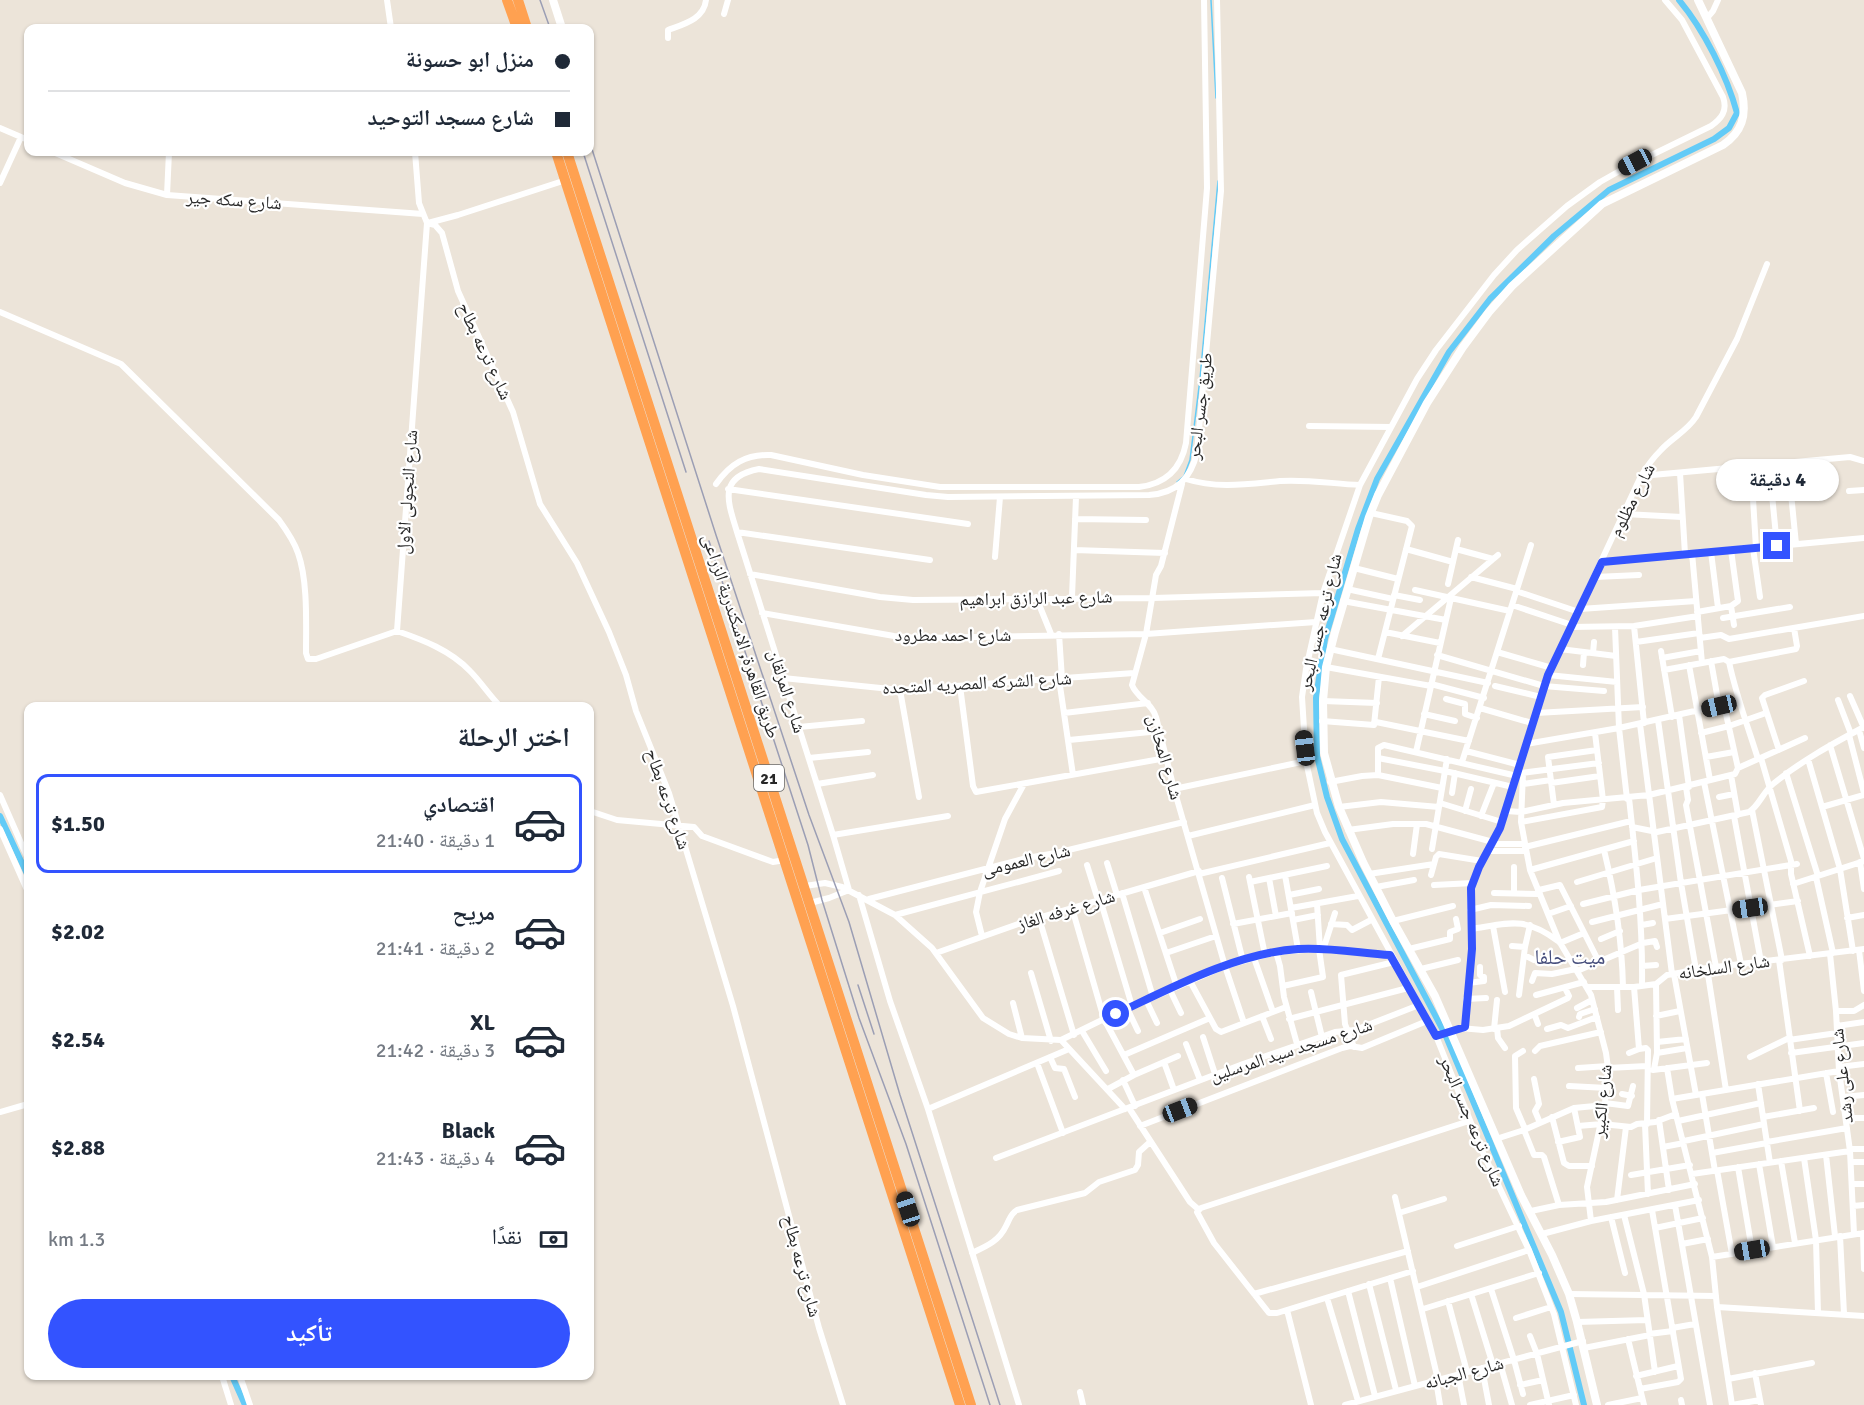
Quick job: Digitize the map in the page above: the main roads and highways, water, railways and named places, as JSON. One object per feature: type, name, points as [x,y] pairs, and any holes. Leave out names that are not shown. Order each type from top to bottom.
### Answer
[{"type":"highway","points":[[507,0],[516,24]]},
{"type":"highway","points":[[518,0],[527,24]]},
{"type":"highway","name":"طريق القاهرة, الاسكندرية الزراعى","points":[[557,156],[960,1405]]},
{"type":"highway","name":"طريق القاهرة, الاسكندرية الزراعى","points":[[568,156],[971,1405]]},
{"type":"waterway","points":[[1211,0],[1216,98]]},
{"type":"waterway","points":[[1584,1405],[1561,1312],[1445,1034],[1342,839],[1327,797],[1317,756],[1316,698],[1325,639],[1358,529],[1377,479],[1449,352],[1490,299],[1554,236],[1609,190],[1714,139],[1729,128],[1737,113],[1714,54],[1679,0]]},
{"type":"waterway","points":[[1177,482],[1184,476],[1190,460],[1200,379],[1218,181]]},
{"type":"waterway","points":[[0,816],[24,867]]},
{"type":"waterway","points":[[234,1380],[245,1405]]},
{"type":"railway","points":[[540,0],[549,24]]},
{"type":"railway","points":[[594,155],[809,815],[849,922],[900,1095],[1000,1405]]},
{"type":"railway","points":[[584,156],[686,472]]},
{"type":"railway","points":[[709,541],[808,845],[822,900],[859,1018],[906,1144],[990,1405]]},
{"type":"railway","points":[[858,985],[874,1034]]},
{"type":"district","name":"ميت حلفا","points":[[1570,957]]}]
